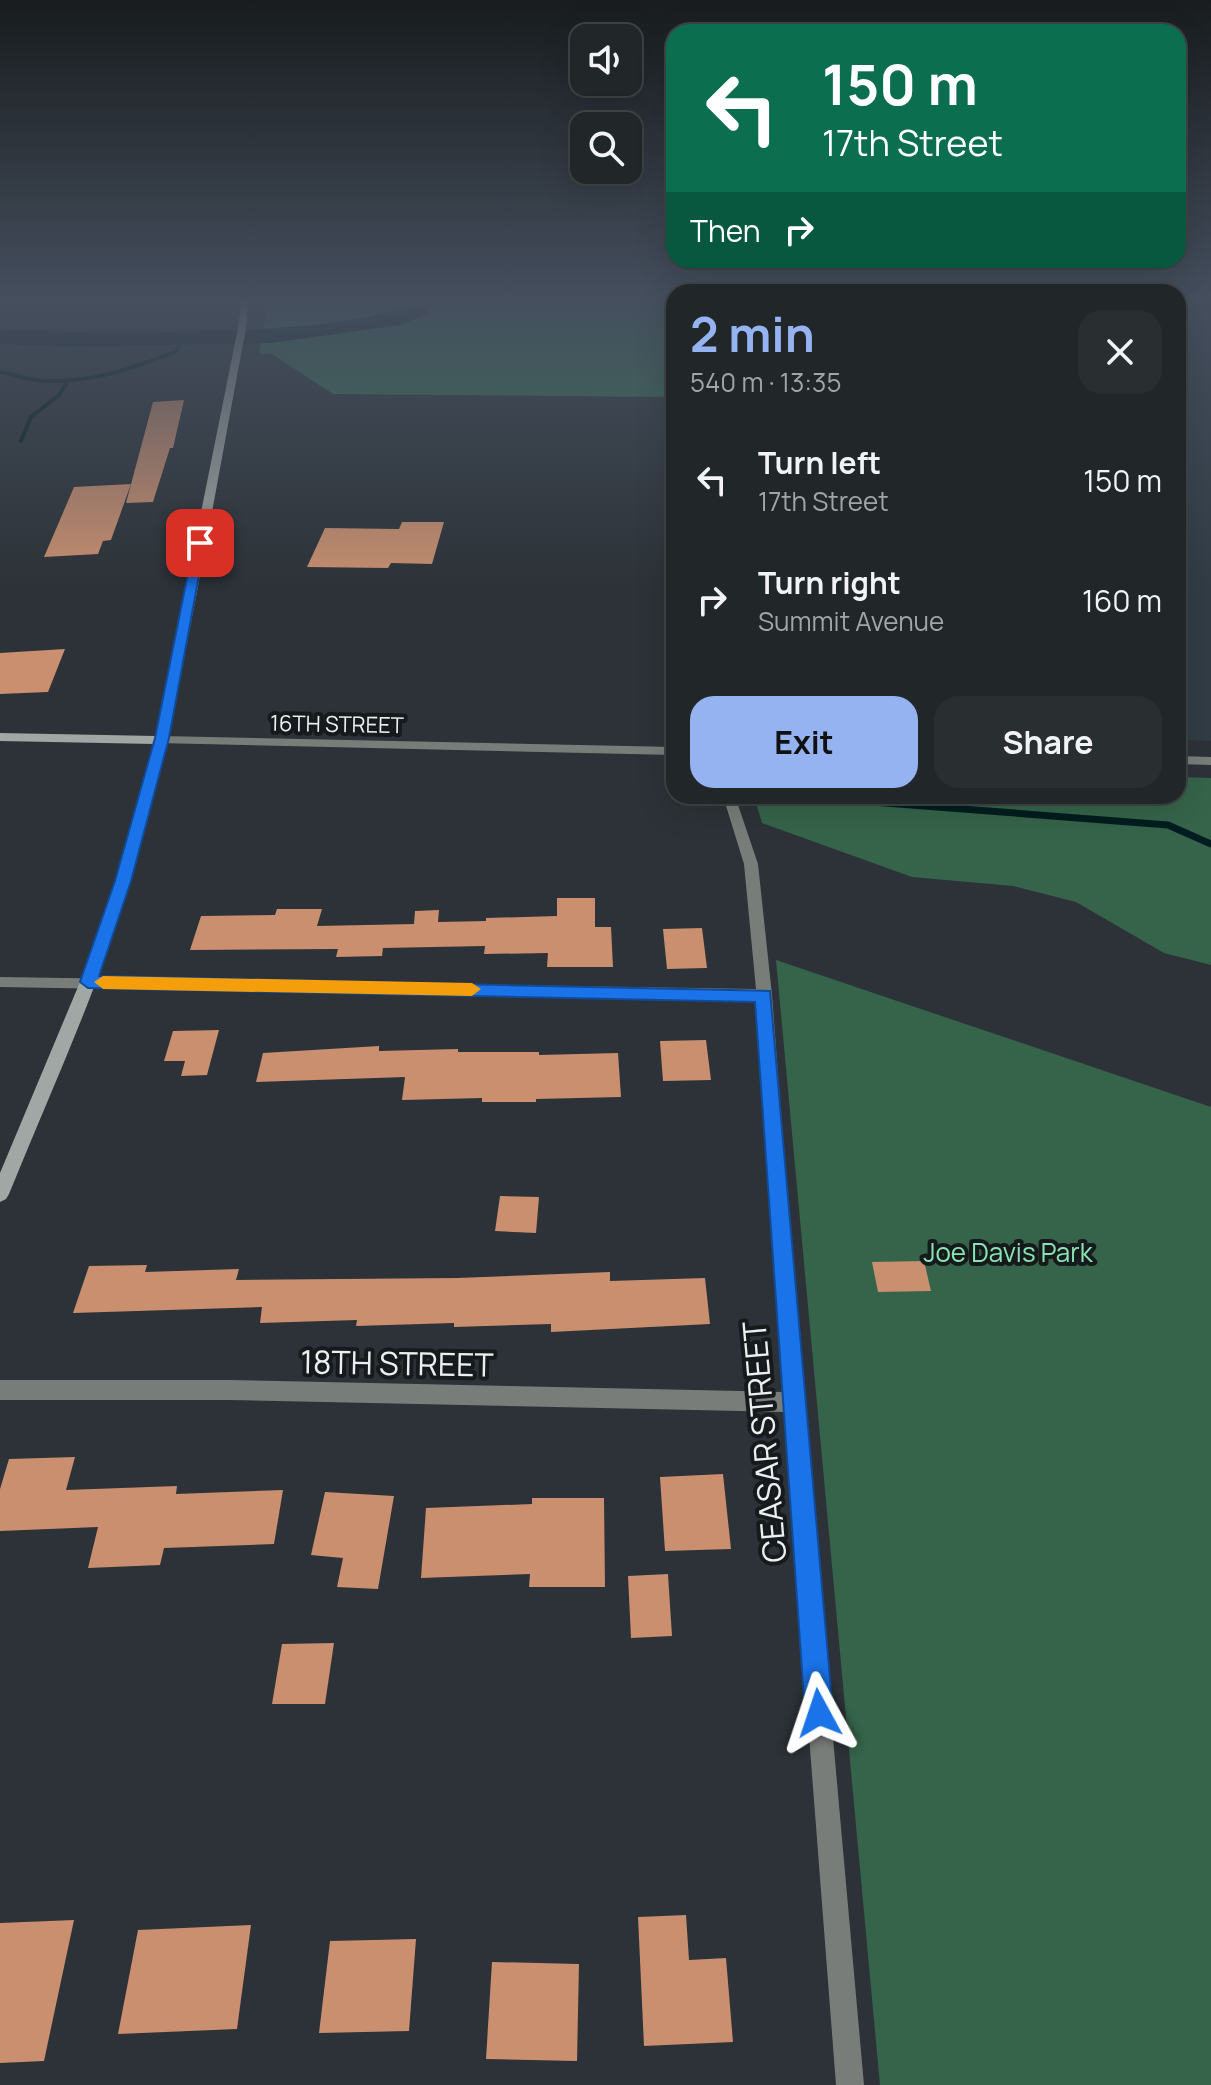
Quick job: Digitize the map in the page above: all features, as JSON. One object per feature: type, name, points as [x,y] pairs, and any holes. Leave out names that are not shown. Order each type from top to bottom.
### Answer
[{"type":"main road","points":[[0,1194],[88,982],[123,881],[161,740],[229,395]]},
{"type":"main road","name":"16TH STREET","points":[[0,737],[161,740]]},
{"type":"street","name":"16TH STREET","points":[[161,740],[666,751]]},
{"type":"street","points":[[1186,760],[1211,761]]},
{"type":"street","name":"CEASAR STREET","points":[[732,804],[751,864],[764,995],[793,1402],[850,2085]]},
{"type":"street","points":[[0,982],[764,995]]},
{"type":"street","name":"18TH STREET","points":[[0,1390],[229,1390],[793,1402]]},
{"type":"shaded area","points":[[1186,395],[1211,395],[1211,741],[1186,740]]},
{"type":"green space","points":[[481,395],[666,395],[666,397]]},
{"type":"green space","points":[[1186,777],[1211,778],[1211,965],[1164,953],[1076,902],[1013,886],[912,877],[762,823],[756,804],[1186,804]]},
{"type":"green space","name":"Joe Davis Park","points":[[776,960],[1211,1107],[1211,2085],[880,2085]]},
{"type":"building","points":[[184,400],[173,448],[170,448],[153,502],[126,503],[153,402]]},
{"type":"building","points":[[131,484],[111,540],[103,541],[98,554],[44,557],[74,487]]},
{"type":"building","points":[[402,522],[444,522],[432,564],[391,563],[388,568],[307,567],[325,528],[399,529]]},
{"type":"building","points":[[65,649],[48,692],[0,694],[0,653]]},
{"type":"building","points":[[557,898],[595,898],[595,927],[611,927],[613,967],[547,967],[548,953],[484,954],[485,946],[383,948],[382,956],[336,957],[338,949],[190,950],[201,916],[275,915],[277,909],[322,909],[317,926],[414,924],[415,911],[439,910],[438,922],[486,921],[486,918],[557,916]]},
{"type":"building","points":[[702,928],[707,968],[667,969],[663,929]]},
{"type":"building","points":[[219,1030],[207,1075],[181,1076],[185,1061],[164,1061],[173,1031]]},
{"type":"building","points":[[706,1040],[711,1080],[663,1081],[660,1041]]},
{"type":"building","points":[[379,1046],[379,1051],[458,1049],[458,1052],[539,1052],[539,1055],[618,1053],[621,1097],[536,1099],[536,1102],[482,1102],[482,1098],[402,1100],[405,1077],[256,1082],[263,1053]]},
{"type":"building","points":[[500,1196],[539,1197],[536,1233],[495,1231]]},
{"type":"building","points":[[924,1261],[931,1291],[878,1292],[872,1262]]},
{"type":"building","points":[[147,1265],[145,1272],[239,1269],[236,1280],[457,1278],[610,1272],[610,1281],[705,1278],[710,1324],[551,1332],[551,1324],[356,1326],[357,1320],[260,1323],[262,1307],[73,1313],[89,1266]]},
{"type":"building","points":[[75,1457],[66,1490],[177,1486],[176,1494],[283,1490],[274,1544],[164,1548],[160,1565],[88,1568],[98,1527],[0,1531],[0,1489],[9,1459]]},
{"type":"building","points":[[723,1474],[731,1549],[665,1551],[660,1477]]},
{"type":"building","points":[[325,1492],[394,1496],[378,1589],[337,1587],[343,1558],[311,1555]]},
{"type":"building","points":[[532,1498],[604,1498],[605,1587],[529,1587],[530,1574],[421,1578],[426,1508],[532,1504]]},
{"type":"building","points":[[668,1574],[672,1636],[631,1638],[628,1576]]},
{"type":"building","points":[[334,1643],[325,1704],[272,1704],[282,1644]]},
{"type":"building","points":[[686,1915],[689,1960],[726,1958],[733,2042],[644,2046],[638,1917]]},
{"type":"building","points":[[74,1920],[44,2061],[0,2063],[0,1923]]},
{"type":"building","points":[[251,1925],[237,2029],[118,2034],[138,1930]]},
{"type":"building","points":[[416,1939],[409,2031],[319,2033],[330,1941]]},
{"type":"building","points":[[492,1962],[579,1964],[577,2061],[486,2059]]},
{"type":"waterway","points":[[21,441],[31,417],[59,395]]},
{"type":"waterway","points":[[898,804],[1168,825],[1211,844]]},
{"type":"slow traffic","points":[[103,982],[472,989]]},
{"type":"route","points":[[200,543],[162,738],[123,881],[88,982],[764,995],[819,1713]]}]
